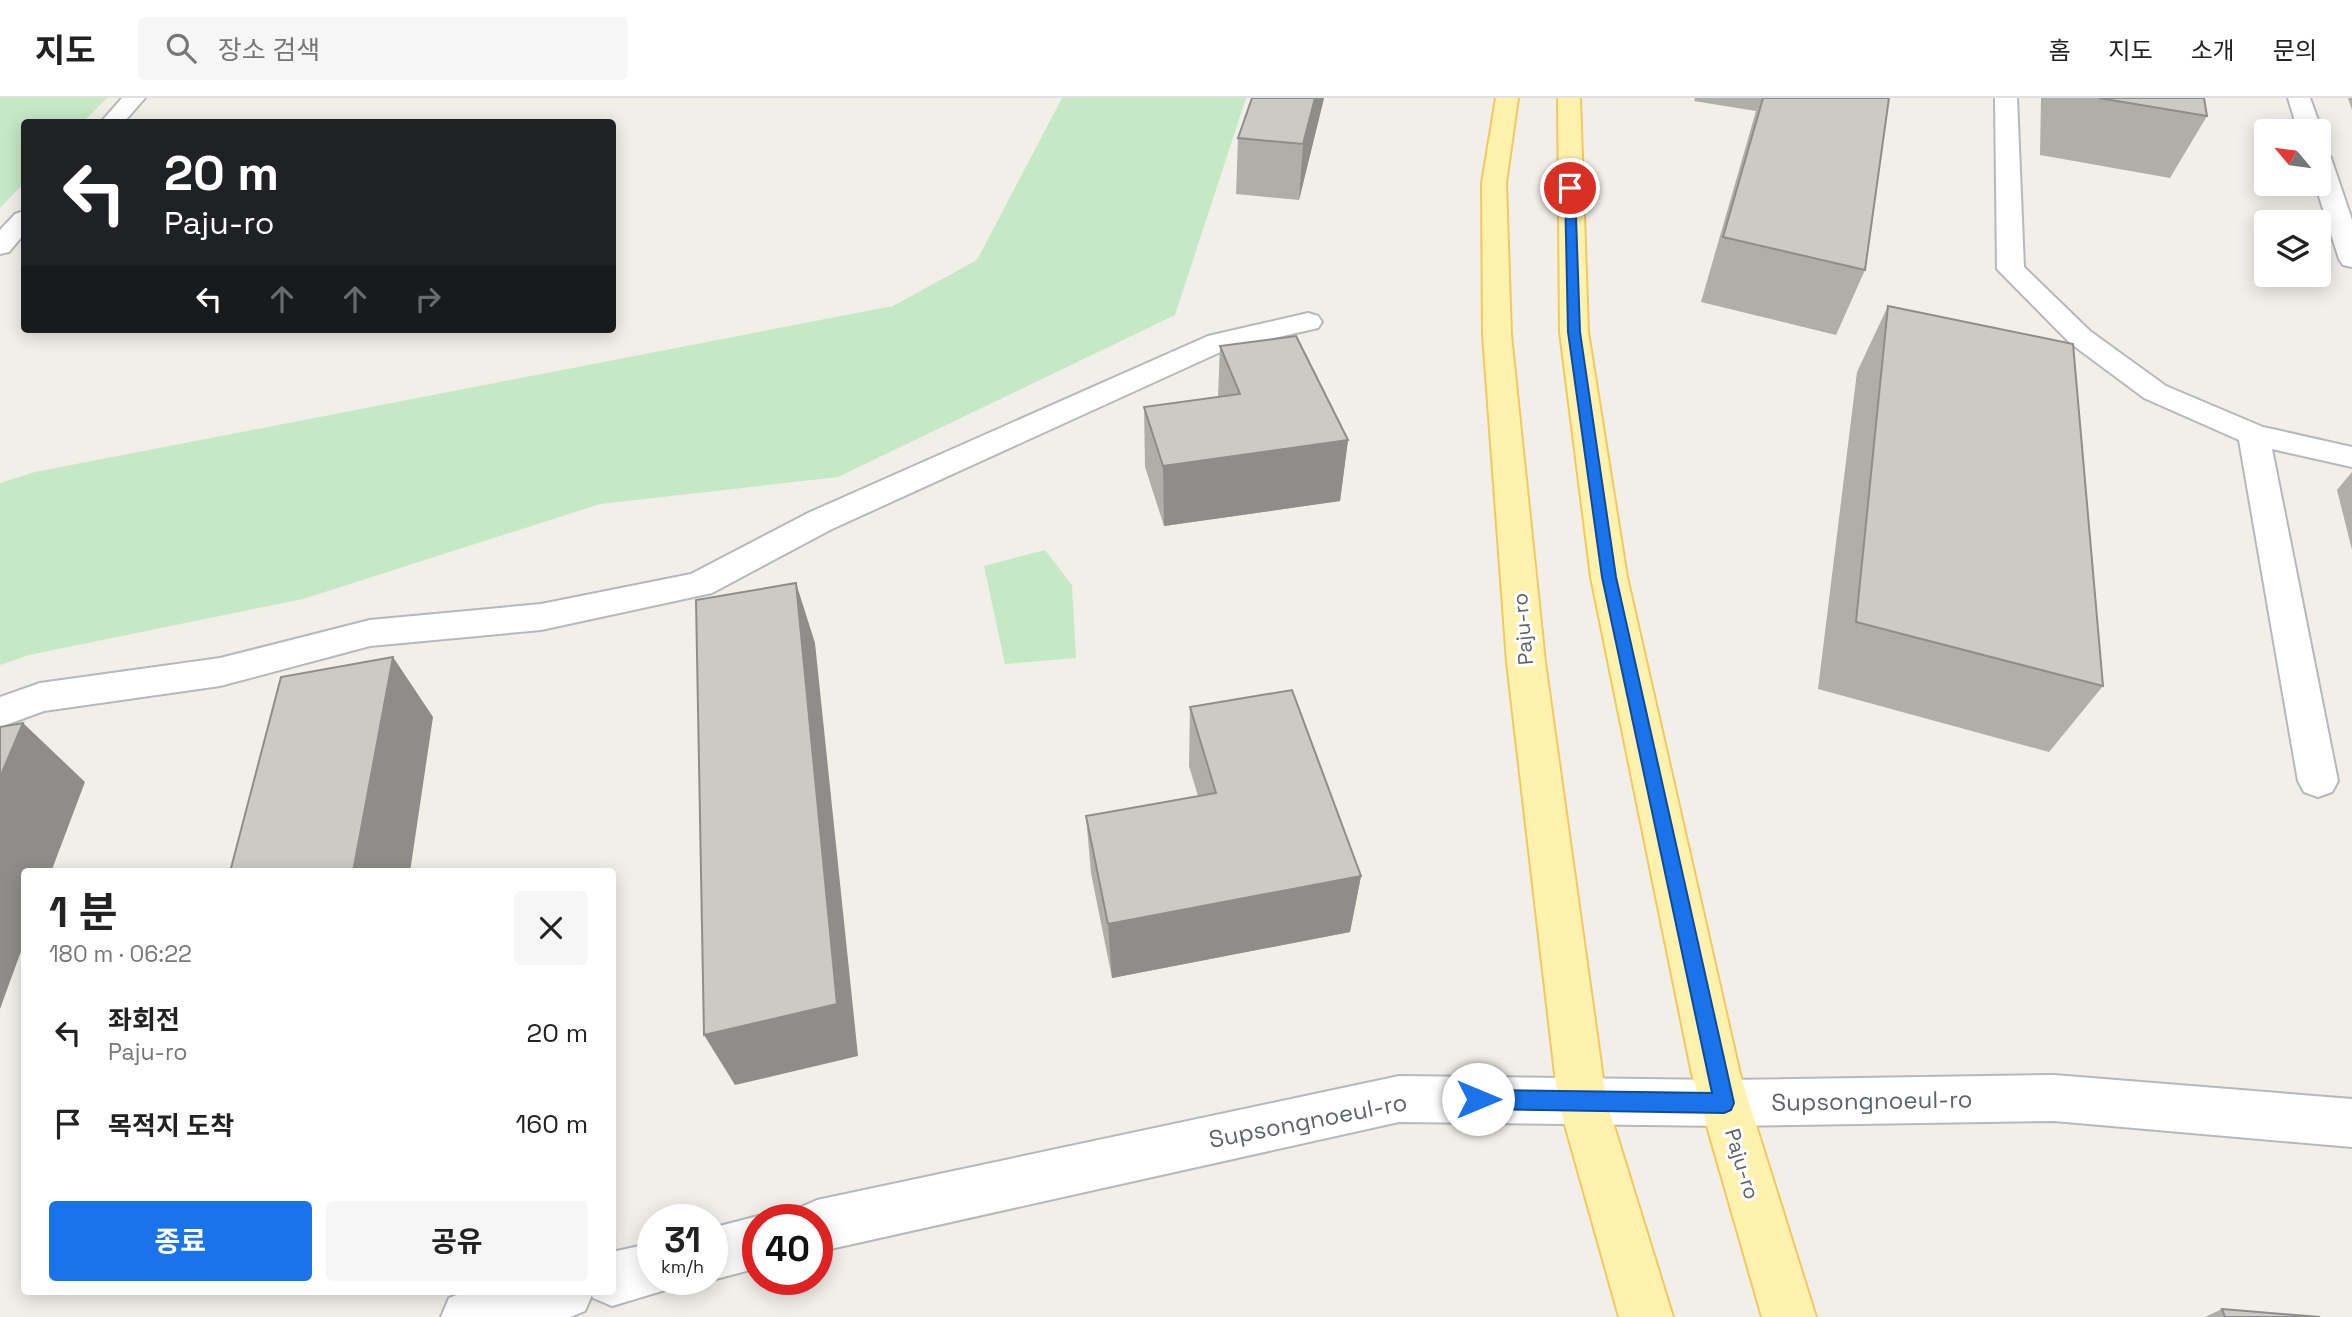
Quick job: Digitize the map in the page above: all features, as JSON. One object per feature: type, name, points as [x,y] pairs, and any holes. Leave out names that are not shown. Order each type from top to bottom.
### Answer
[{"type":"main road","points":[[1488,98],[1484,117],[1494,183]]},
{"type":"main road","name":"Paju-ro","points":[[1507,98],[1494,183],[1497,335],[1526,662],[1582,1100],[1646,1317]]},
{"type":"main road","name":"Paju-ro","points":[[1569,98],[1574,332],[1609,577],[1724,1103],[1789,1317]]},
{"type":"main road","points":[[1570,210],[1592,98]]},
{"type":"street","points":[[115,119],[134,98]]},
{"type":"street","points":[[2006,98],[2011,269],[2080,337],[2155,392],[2254,435],[2352,457]]},
{"type":"street","points":[[2299,98],[2306,119]]},
{"type":"street","points":[[2331,195],[2352,259]]},
{"type":"street","points":[[0,246],[21,222]]},
{"type":"street","points":[[0,712],[40,697],[220,672],[370,633],[541,617],[700,583],[820,521],[1218,342],[1308,322]]},
{"type":"street","points":[[2254,435],[2318,781]]},
{"type":"street","name":"Supsongnoeul-ro","points":[[833,1223],[1399,1099],[1724,1103],[2054,1098],[2352,1123]]},
{"type":"street","points":[[616,1278],[637,1273]]},
{"type":"street","points":[[468,1317],[554,1295]]},
{"type":"green space","points":[[0,98],[107,98],[86,119],[21,119],[21,186],[0,208]]},
{"type":"green space","points":[[1062,98],[1246,98],[1175,315],[838,477],[600,504],[303,599],[29,655],[0,665],[0,483],[35,472],[893,306],[977,260]]},
{"type":"green space","points":[[1045,550],[1072,585],[1076,658],[1005,664],[984,566]]},
{"type":"building","points":[[1252,98],[1315,98],[1303,144],[1238,138]]},
{"type":"building","points":[[1763,98],[1889,98],[1865,270],[1723,237]]},
{"type":"building","points":[[2099,98],[2204,98],[2207,116]]},
{"type":"building","points":[[1888,306],[2073,344],[2103,686],[1856,622]]},
{"type":"building","points":[[1296,336],[1348,440],[1163,466],[1144,407],[1240,394],[1220,346]]},
{"type":"building","points":[[796,583],[837,1004],[704,1035],[696,600]]},
{"type":"building","points":[[393,657],[354,868],[231,868],[281,677]]},
{"type":"building","points":[[1292,690],[1361,876],[1108,924],[1086,816],[1216,793],[1190,707]]},
{"type":"building","points":[[23,723],[0,777],[0,727]]},
{"type":"building","points":[[2222,1309],[2320,1317],[2225,1317]]},
{"type":"route","points":[[1478,1099],[1724,1103],[1609,577],[1574,332],[1570,188]]}]
